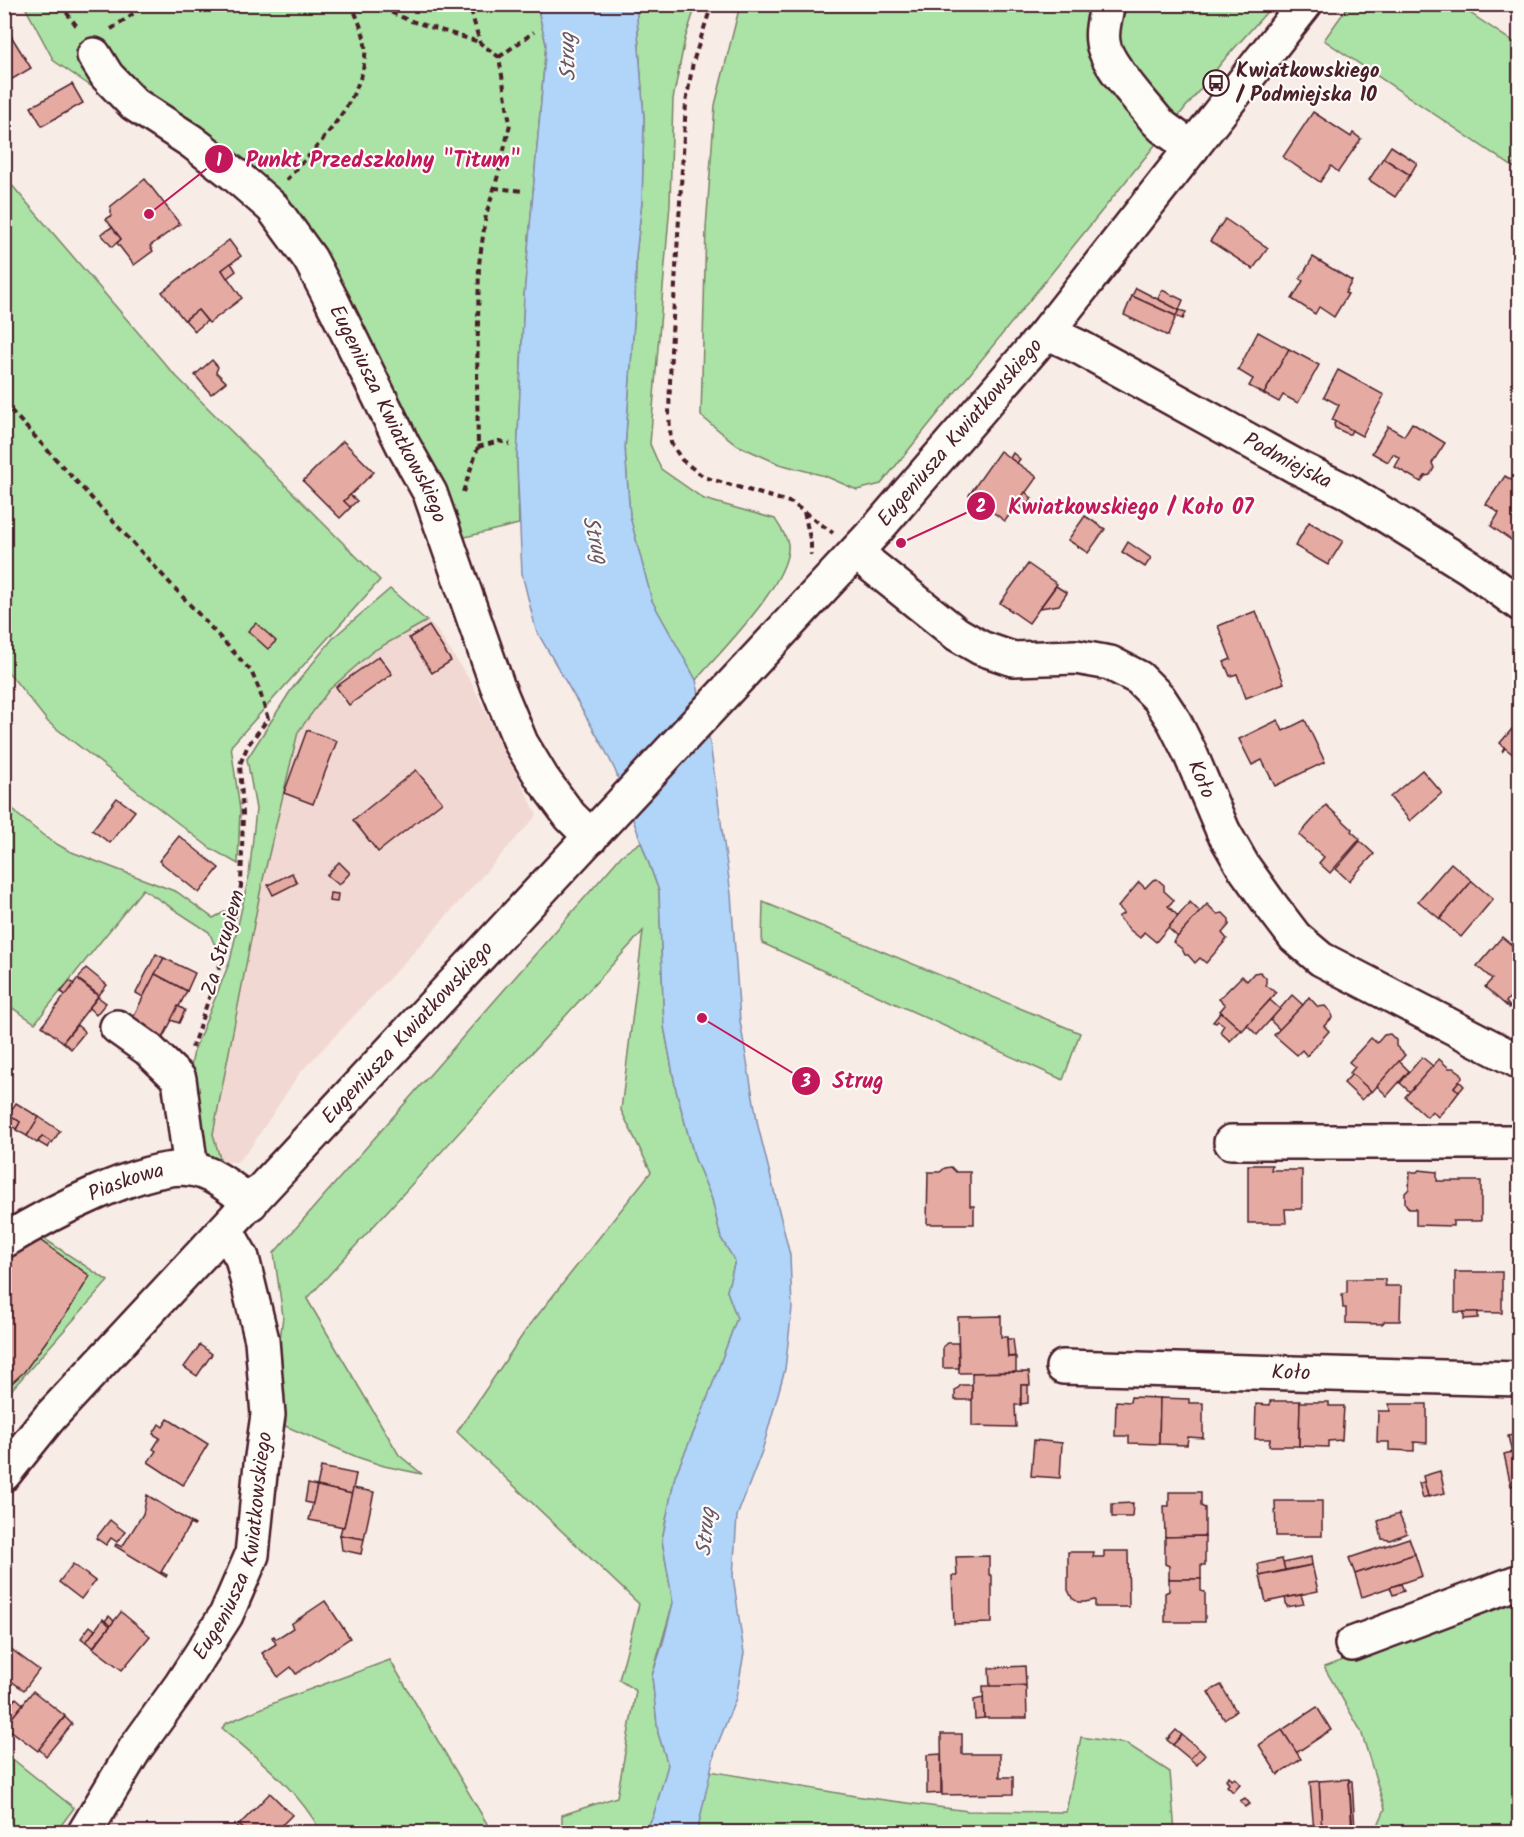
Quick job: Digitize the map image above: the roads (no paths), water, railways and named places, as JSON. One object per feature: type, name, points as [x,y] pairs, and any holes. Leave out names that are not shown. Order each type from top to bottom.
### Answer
[{"type":"street","points":[[1108,4],[1102,41],[1108,60],[1163,128],[1192,148]]},
{"type":"street","name":"Eugeniusza Kwiatkowskiego","points":[[4,1474],[50,1418],[857,551],[1047,332],[1305,4]]},
{"type":"street","name":"Eugeniusza Kwiatkowskiego","points":[[100,43],[107,76],[134,104],[191,141],[273,208],[310,259],[403,445],[430,493],[497,685],[521,743],[570,816],[591,837]]},
{"type":"street","name":"Podmiejska","points":[[1047,332],[1081,348],[1297,467],[1346,491],[1469,567],[1520,604]]},
{"type":"street","name":"Koło","points":[[857,551],[879,572],[957,634],[981,648],[1013,659],[1076,657],[1110,663],[1139,678],[1159,698],[1174,721],[1223,831],[1263,895],[1295,937],[1321,959],[1520,1062]]},
{"type":"street","points":[[117,1027],[148,1049],[179,1078],[191,1169]]},
{"type":"street","points":[[1231,1142],[1520,1142]]},
{"type":"street","name":"Piaskowa","points":[[4,1241],[35,1222],[72,1204],[137,1177],[164,1170],[191,1169],[209,1174],[251,1203]]},
{"type":"street","name":"Eugeniusza Kwiatkowskiego","points":[[85,1833],[135,1749],[181,1685],[226,1615],[252,1555],[268,1415],[262,1340],[242,1258],[226,1230]]},
{"type":"street","name":"Koło","points":[[1064,1367],[1520,1379]]},
{"type":"street","points":[[1353,1644],[1520,1581]]},
{"type":"water","points":[[537,5],[636,5],[644,119],[642,201],[636,256],[635,307],[625,449],[630,517],[652,601],[696,680],[710,743],[731,894],[740,1021],[758,1126],[790,1255],[792,1308],[785,1369],[762,1451],[737,1516],[733,1576],[744,1653],[736,1698],[715,1751],[697,1832],[644,1832],[653,1817],[668,1765],[658,1733],[652,1676],[673,1603],[662,1540],[675,1476],[702,1413],[737,1318],[727,1291],[735,1261],[721,1238],[712,1199],[695,1159],[676,1090],[664,1026],[659,891],[615,770],[536,630],[522,574],[517,461],[524,296],[546,44]]},
{"type":"place","name":"Kwiatkowskiego / Podmiejska 10","points":[[1216,83]]},
{"type":"place","name":"Punkt Przedszkolny \"Titum\"","points":[[149,214]]},
{"type":"place","name":"Kwiatkowskiego / Koło 07","points":[[901,543]]},
{"type":"place","name":"Strug","points":[[702,1018]]}]
